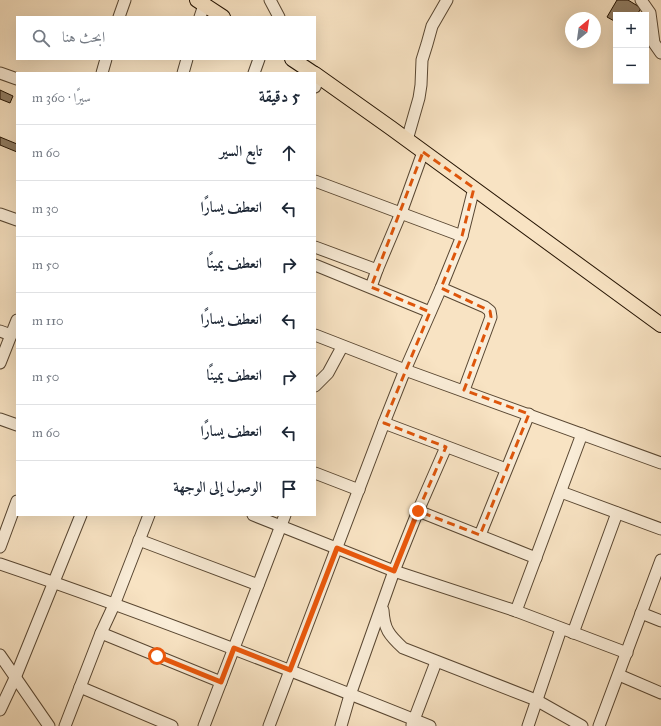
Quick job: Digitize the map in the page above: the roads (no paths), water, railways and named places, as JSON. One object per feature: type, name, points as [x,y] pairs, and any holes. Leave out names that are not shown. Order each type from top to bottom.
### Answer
[{"type":"main road","points":[[200,7],[222,16]]},
{"type":"main road","points":[[293,60],[311,72]]},
{"type":"main road","points":[[316,76],[408,140],[661,325]]},
{"type":"street","points":[[120,16],[125,0]]},
{"type":"street","points":[[270,0],[278,16]]},
{"type":"street","points":[[408,140],[419,98],[422,60],[426,44],[432,26],[446,0]]},
{"type":"street","points":[[641,0],[650,14],[654,43],[661,53]]},
{"type":"street","points":[[102,72],[106,60]]},
{"type":"street","points":[[182,72],[187,60]]},
{"type":"street","points":[[254,72],[259,60]]},
{"type":"street","points":[[0,73],[16,79]]},
{"type":"street","points":[[371,287],[401,213],[423,152]]},
{"type":"street","points":[[316,181],[462,236]]},
{"type":"street","points":[[270,726],[405,370],[462,236],[474,188]]},
{"type":"street","points":[[0,214],[16,220]]},
{"type":"street","points":[[316,246],[377,270]]},
{"type":"street","points":[[316,266],[371,287],[430,312]]},
{"type":"street","points":[[441,288],[490,311],[491,317],[464,390]]},
{"type":"street","points":[[0,364],[16,322]]},
{"type":"street","points":[[0,331],[11,335]]},
{"type":"street","points":[[316,335],[405,370],[464,390],[661,463]]},
{"type":"street","points":[[316,385],[328,373],[342,346]]},
{"type":"street","points":[[480,535],[529,414]]},
{"type":"street","points":[[0,419],[16,425]]},
{"type":"street","points":[[384,424],[506,469]]},
{"type":"street","points":[[516,611],[582,434]]},
{"type":"street","points":[[341,726],[350,695],[394,571],[446,447]]},
{"type":"street","points":[[316,473],[359,490]]},
{"type":"street","points":[[561,492],[661,529]]},
{"type":"street","points":[[0,547],[16,504]]},
{"type":"street","points":[[418,511],[536,558]]},
{"type":"street","points":[[573,633],[617,513]]},
{"type":"street","points":[[0,710],[15,678],[81,516]]},
{"type":"street","points":[[65,726],[149,516]]},
{"type":"street","points":[[259,516],[283,520],[337,548],[394,571],[516,611],[626,653]]},
{"type":"street","points":[[204,726],[283,520]]},
{"type":"street","points":[[139,540],[258,585]]},
{"type":"street","points":[[599,726],[661,560]]},
{"type":"street","points":[[0,564],[54,582],[234,648],[350,695],[413,723],[430,726]]},
{"type":"street","points":[[382,607],[387,632],[402,648],[536,700],[582,726]]},
{"type":"street","points":[[642,613],[661,621]]},
{"type":"street","points":[[528,726],[561,629]]},
{"type":"street","points":[[101,633],[221,682]]},
{"type":"street","points":[[0,655],[49,726]]},
{"type":"street","points":[[413,723],[436,662]]},
{"type":"street","points":[[619,675],[661,693]]},
{"type":"street","points":[[80,687],[172,726]]}]
